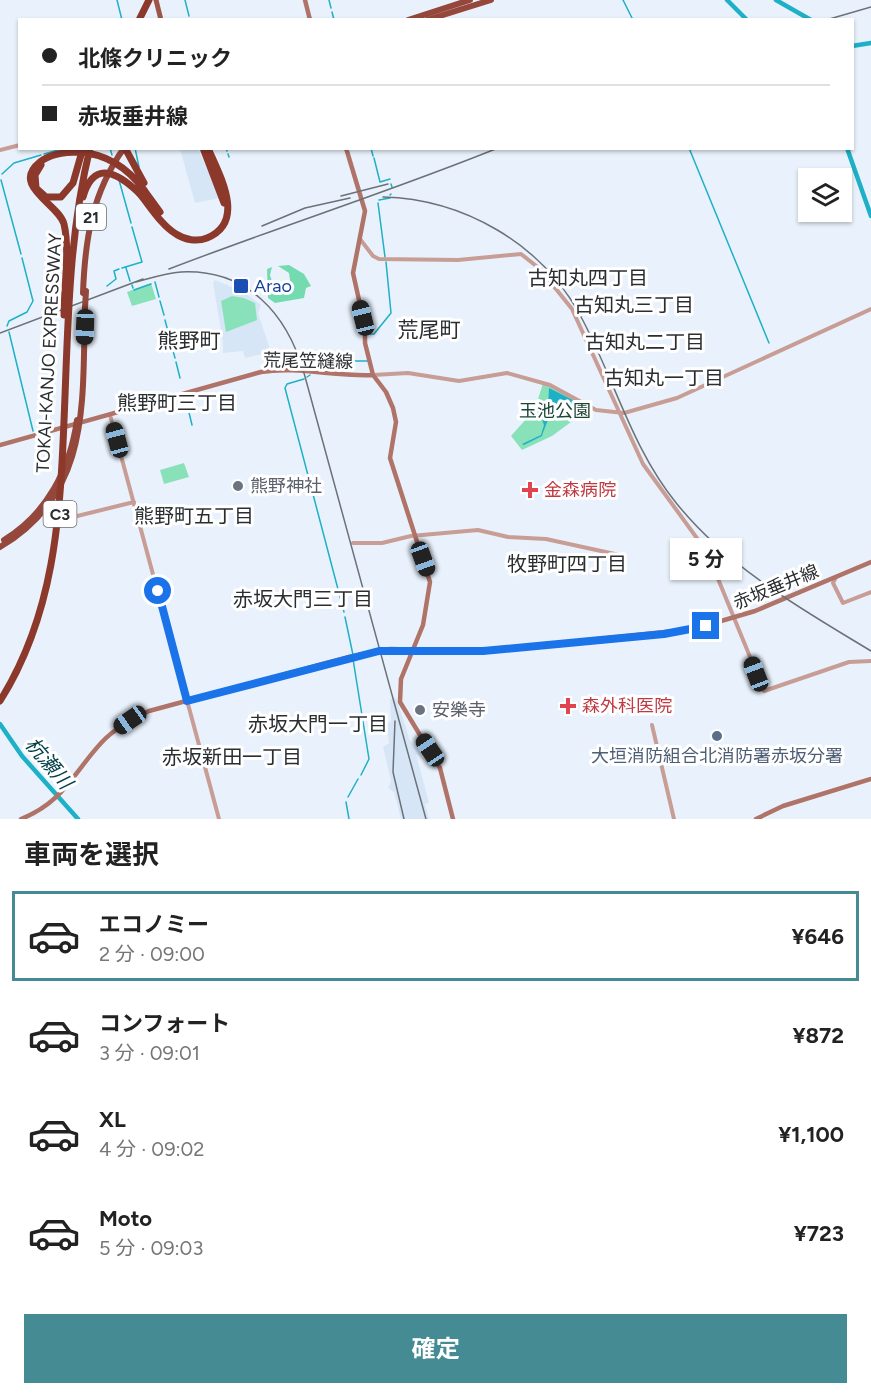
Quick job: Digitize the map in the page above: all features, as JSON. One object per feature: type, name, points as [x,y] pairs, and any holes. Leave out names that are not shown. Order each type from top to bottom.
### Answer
[{"type":"highway","points":[[135,18],[144,0]]},
{"type":"highway","points":[[141,18],[149,0]]},
{"type":"highway","points":[[414,18],[470,0]]},
{"type":"highway","points":[[433,18],[491,0]]},
{"type":"highway","name":"TOKAI-KANJO EXPRESSWAY","points":[[0,701],[29,645],[44,602],[54,559],[61,491],[70,291],[76,220],[86,150]]},
{"type":"highway","name":"TOKAI-KANJO EXPRESSWAY","points":[[0,694],[33,622],[50,558],[56,496],[64,315],[71,220],[86,150]]},
{"type":"highway","name":"21","points":[[0,547],[31,525],[54,493],[71,458],[79,423],[84,254],[90,217],[102,185],[125,150]]},
{"type":"highway","points":[[127,150],[142,191]]},
{"type":"highway","points":[[164,219],[178,232],[192,236],[211,232],[221,222],[224,212],[223,197],[204,150]]},
{"type":"highway","points":[[64,315],[64,225],[57,210],[35,192],[31,180],[34,168],[43,160],[54,155],[73,152],[90,153],[122,167],[175,233],[190,240],[206,238],[222,227],[228,213],[228,196],[209,150]]},
{"type":"highway","points":[[82,155],[67,192],[53,199],[40,193],[34,182],[38,168],[48,160],[73,155],[79,155],[90,156],[114,165],[129,176],[142,191]]},
{"type":"highway","points":[[70,291],[80,212],[88,184],[98,175],[110,173],[142,191]]},
{"type":"highway","name":"21","points":[[0,543],[28,522],[54,493]]},
{"type":"main road","points":[[156,0],[160,18]]},
{"type":"main road","points":[[304,0],[309,18]]},
{"type":"main road","points":[[347,150],[365,211],[353,278],[373,375],[386,392],[396,422],[390,458],[429,576],[430,589],[421,631],[401,679],[400,702],[440,768],[453,819]]},
{"type":"main road","name":"荒尾笠縫線","points":[[0,445],[269,371],[344,376],[373,375]]},
{"type":"main road","name":"赤坂垂井線","points":[[21,819],[44,808],[70,785],[103,741],[114,731],[149,711],[349,657],[390,649],[483,651],[664,634],[734,618],[871,562]]},
{"type":"main road","points":[[756,819],[783,806],[871,779]]},
{"type":"street","points":[[0,150],[18,146]]},
{"type":"street","points":[[360,238],[373,256],[379,259],[458,260],[519,254],[530,259],[557,288],[572,309],[618,414],[652,480],[707,552],[764,691],[849,662],[871,661]]},
{"type":"street","points":[[373,375],[402,372],[459,381],[507,373],[550,385],[596,410],[618,414],[677,398],[871,309]]},
{"type":"street","points":[[110,415],[219,819]]},
{"type":"street","points":[[54,493],[60,507],[61,520],[134,502]]},
{"type":"street","points":[[353,543],[385,543],[415,535],[482,530],[510,537],[546,539],[624,556]]},
{"type":"street","points":[[836,577],[833,583],[843,603],[871,592]]},
{"type":"street","points":[[652,725],[674,819]]},
{"type":"shaded area","points":[[180,150],[198,150],[220,198],[195,203]]},
{"type":"shaded area","points":[[215,280],[244,292],[261,305],[258,313],[271,352],[245,358],[243,351],[223,353],[213,283]]},
{"type":"shaded area","points":[[396,698],[410,740],[423,758],[438,768],[439,772],[416,754],[429,803],[425,804],[429,819],[401,819],[394,792],[388,788],[391,781],[383,747],[389,743],[386,723],[391,722],[390,699]]},
{"type":"green space","points":[[289,265],[304,274],[311,286],[306,288],[304,298],[275,303],[268,298],[267,269],[272,267],[270,275],[275,291],[291,287],[289,273],[278,266]]},
{"type":"green space","points":[[151,283],[156,299],[132,306],[127,292]]},
{"type":"green space","points":[[232,296],[255,303],[257,320],[226,332],[221,301]]},
{"type":"green space","name":"玉池公園","points":[[543,383],[590,408],[552,436],[522,450],[511,436],[535,409]]},
{"type":"green space","points":[[184,463],[189,477],[164,484],[160,470]]},
{"type":"water","points":[[549,388],[579,403],[554,411],[542,436],[524,445],[522,444],[541,435],[544,425],[541,416],[533,415],[548,409]]},
{"type":"waterway","points":[[117,0],[122,18]]},
{"type":"waterway","points":[[185,0],[189,16]]},
{"type":"waterway","points":[[329,0],[331,8]]},
{"type":"waterway","points":[[623,0],[632,18]]},
{"type":"waterway","points":[[727,0],[745,18]]},
{"type":"waterway","points":[[776,0],[808,18]]},
{"type":"waterway","points":[[332,12],[334,18]]},
{"type":"waterway","points":[[854,46],[871,43]]},
{"type":"waterway","points":[[44,154],[58,150]]},
{"type":"waterway","points":[[111,150],[112,155]]},
{"type":"waterway","points":[[135,150],[139,167]]},
{"type":"waterway","points":[[372,150],[373,156]]},
{"type":"waterway","points":[[690,150],[769,343]]},
{"type":"waterway","points":[[848,150],[871,216]]},
{"type":"waterway","points":[[2,174],[14,163],[41,155]]},
{"type":"waterway","points":[[374,158],[380,182],[390,179]]},
{"type":"waterway","points":[[1,180],[21,254]]},
{"type":"waterway","points":[[119,180],[131,223]]},
{"type":"waterway","points":[[379,200],[390,198]]},
{"type":"waterway","points":[[378,203],[385,257]]},
{"type":"waterway","points":[[122,268],[142,262],[132,227]]},
{"type":"waterway","points":[[7,326],[9,321],[27,312],[33,301],[22,258]]},
{"type":"waterway","points":[[368,334],[374,334],[391,313],[386,262]]},
{"type":"waterway","points":[[126,268],[130,281]]},
{"type":"waterway","points":[[107,286],[116,279],[114,271],[119,269]]},
{"type":"waterway","points":[[155,282],[159,297]]},
{"type":"waterway","points":[[134,290],[151,284]]},
{"type":"waterway","points":[[160,301],[164,315]]},
{"type":"waterway","points":[[165,320],[175,358]]},
{"type":"waterway","points":[[9,332],[33,431]]},
{"type":"waterway","points":[[316,371],[331,361],[368,361]]},
{"type":"waterway","points":[[176,362],[180,378]]},
{"type":"waterway","points":[[304,379],[287,384],[285,388],[344,612]]},
{"type":"waterway","points":[[185,396],[192,425]]},
{"type":"waterway","points":[[345,617],[353,655]]},
{"type":"waterway","points":[[353,659],[369,759],[361,775]]},
{"type":"waterway","name":"杭瀬川","points":[[0,724],[22,756],[78,819]]},
{"type":"waterway","points":[[348,797],[358,779]]},
{"type":"waterway","points":[[346,802],[349,819]]},
{"type":"railway","points":[[833,18],[871,7]]},
{"type":"railway","points":[[169,269],[493,150]]},
{"type":"railway","points":[[341,196],[388,184]]},
{"type":"railway","points":[[383,197],[442,206],[470,216],[497,230],[544,266],[564,289],[580,315],[647,460],[677,504],[698,527],[743,568],[792,603],[871,651]]},
{"type":"railway","points":[[262,226],[305,208],[350,198]]},
{"type":"railway","points":[[136,282],[181,272],[205,273],[226,278],[245,287],[261,299],[287,332],[304,373],[426,819]]},
{"type":"railway","points":[[0,333],[143,279]]},
{"type":"railway","points":[[395,721],[393,772],[404,819]]},
{"type":"place","name":"Arao","points":[[241,286]]},
{"type":"place","name":"熊野神社","points":[[238,486]]},
{"type":"place","name":"金森病院","points":[[530,490]]},
{"type":"place","name":"森外科医院","points":[[568,706]]},
{"type":"place","name":"安樂寺","points":[[420,710]]},
{"type":"place","name":"大垣消防組合北消防署赤坂分署","points":[[717,736]]},
{"type":"district","name":"古知丸四丁目","points":[[588,278]]},
{"type":"district","name":"古知丸三丁目","points":[[634,305]]},
{"type":"district","name":"荒尾町","points":[[429,330]]},
{"type":"district","name":"熊野町","points":[[189,341]]},
{"type":"district","name":"古知丸二丁目","points":[[645,342]]},
{"type":"district","name":"古知丸一丁目","points":[[664,378]]},
{"type":"district","name":"熊野町三丁目","points":[[177,403]]},
{"type":"district","name":"熊野町五丁目","points":[[194,516]]},
{"type":"district","name":"牧野町四丁目","points":[[567,564]]},
{"type":"district","name":"赤坂大門三丁目","points":[[303,599]]},
{"type":"district","name":"赤坂大門一丁目","points":[[318,724]]},
{"type":"district","name":"赤坂新田一丁目","points":[[232,757]]},
{"type":"route","points":[[158,591],[187,701],[379,651],[421,649],[465,653],[664,634],[706,626]]}]
